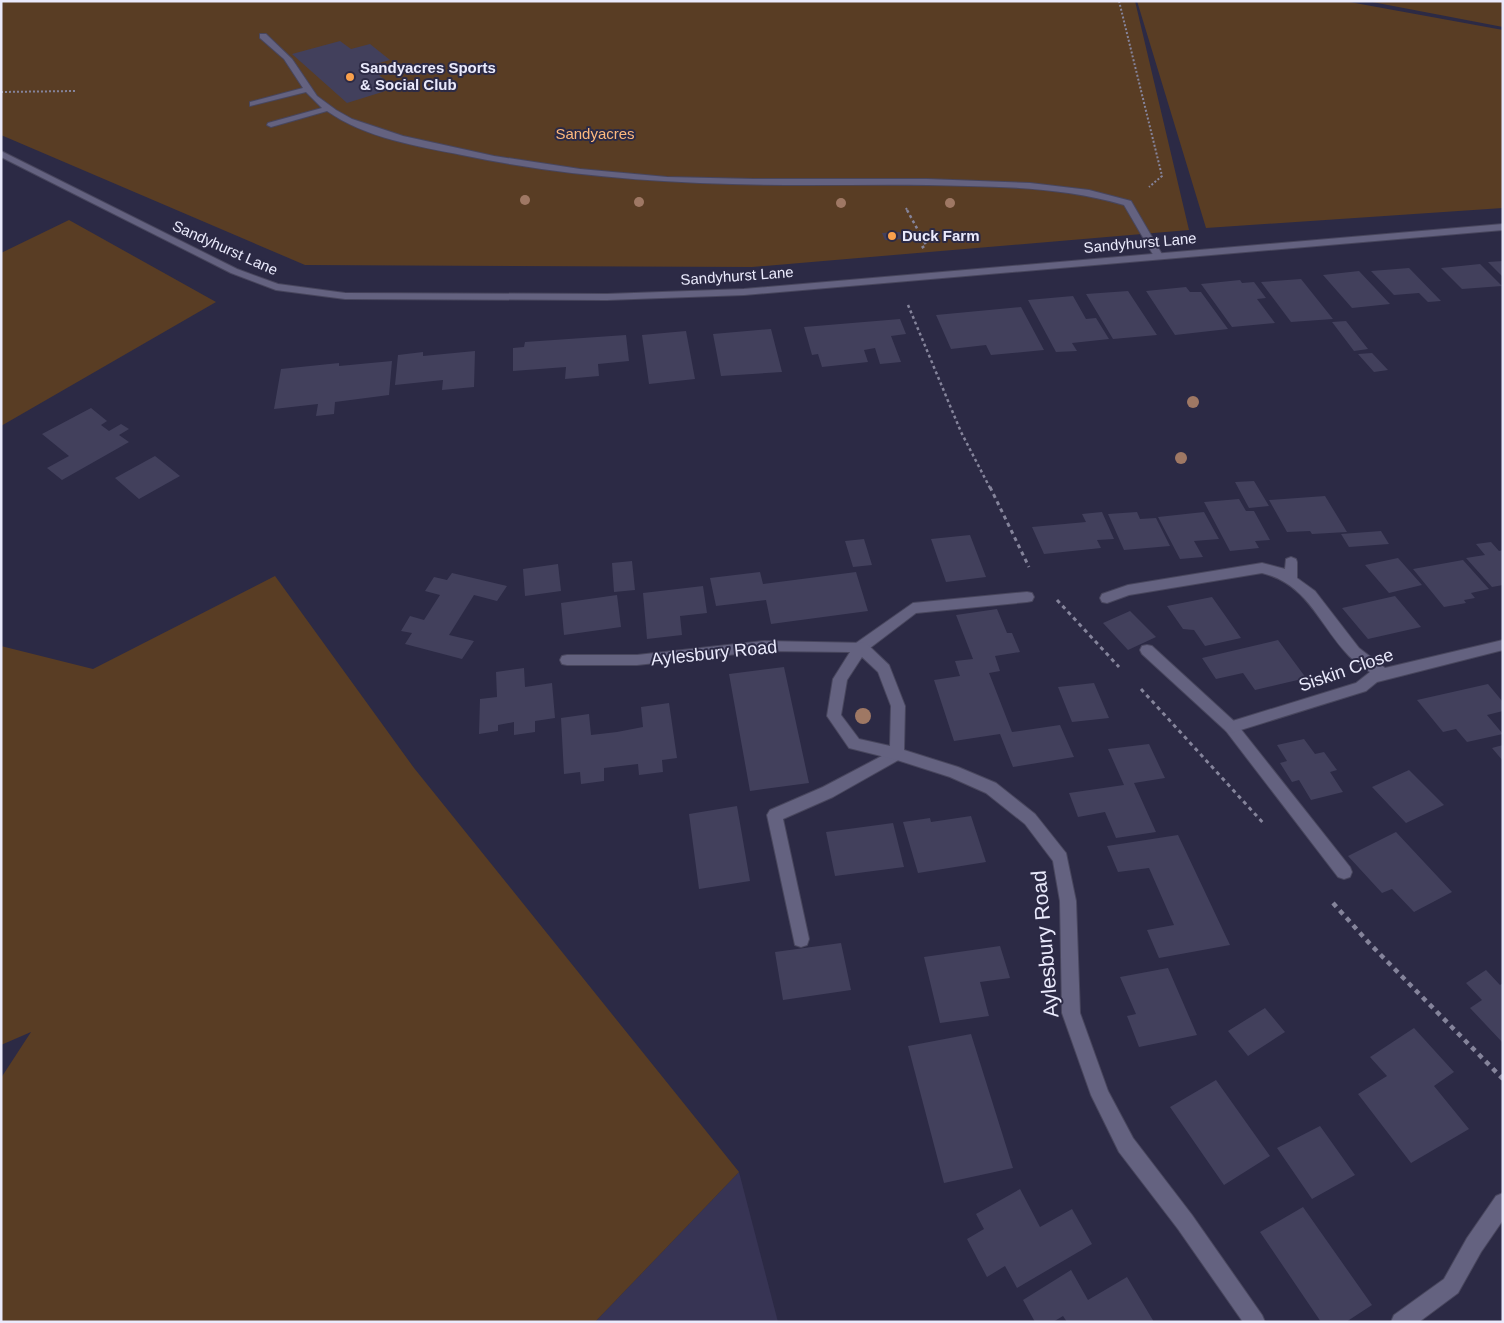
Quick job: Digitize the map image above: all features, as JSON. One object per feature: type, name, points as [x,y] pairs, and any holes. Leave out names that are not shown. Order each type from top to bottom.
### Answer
[{"type":"street","points":[[263,36],[288,60],[319,102],[350,120],[400,138],[488,158],[564,170],[644,179],[717,182],[892,181],[1037,184],[1100,194],[1128,202],[1158,256]]},
{"type":"street","points":[[254,104],[308,89]]},
{"type":"street","points":[[271,125],[330,108]]},
{"type":"street","name":"Sandyhurst Lane","points":[[1,154],[234,272],[276,287],[315,293],[390,297],[659,296],[744,292],[1503,227]]},
{"type":"street","points":[[1291,562],[1291,580]]},
{"type":"street","points":[[1107,598],[1128,590],[1262,568],[1283,573],[1310,595],[1354,652],[1384,675]]},
{"type":"street","points":[[801,939],[775,815],[828,792],[897,754],[898,706],[884,669],[861,647],[914,608],[1026,596]]},
{"type":"street","name":"Siskin Close","points":[[1231,727],[1361,687],[1373,677],[1503,645]]},
{"type":"street","name":"Aylesbury Road","points":[[567,660],[637,660],[764,646],[861,647]]},
{"type":"street","name":"Aylesbury Road","points":[[861,647],[840,679],[834,716],[854,744],[897,754],[953,772],[991,788],[1030,819],[1060,858],[1068,901],[1071,1013],[1100,1095],[1126,1145],[1188,1227],[1255,1322]]},
{"type":"street","points":[[1148,650],[1231,727],[1344,872]]},
{"type":"street","points":[[1401,1322],[1451,1286],[1474,1245],[1503,1203]]},
{"type":"path","points":[[1119,1],[1162,176],[1128,202]]},
{"type":"path","points":[[1,92],[75,91]]},
{"type":"path","points":[[892,181],[926,245],[894,264],[897,278]]},
{"type":"shaded area","points":[[739,1172],[778,1322],[595,1322]]},
{"type":"green space","name":"Sandyacres","points":[[1,1],[1135,1],[1189,230],[752,267],[305,265],[1,135]]},
{"type":"green space","points":[[1137,1],[1344,1],[1503,30],[1503,208],[1206,228]]},
{"type":"green space","points":[[1367,1],[1503,1],[1503,27]]},
{"type":"green space","points":[[69,220],[216,302],[1,426],[1,253]]},
{"type":"green space","points":[[275,576],[414,768],[739,1172],[595,1322],[1,1322],[1,1078],[31,1032],[1,1045],[1,646],[93,669]]},
{"type":"building","name":"Sandyacres Sports & Social Club","points":[[340,41],[351,49],[370,44],[390,60],[368,66],[395,88],[347,103],[292,54]]},
{"type":"building","name":"Duck Farm","points":[[900,232],[902,239],[885,240],[882,233]]},
{"type":"building","points":[[1503,261],[1503,277],[1488,262]]},
{"type":"building","points":[[1480,264],[1502,286],[1462,289],[1441,268]]},
{"type":"building","points":[[1409,268],[1441,301],[1428,302],[1419,293],[1394,295],[1371,271]]},
{"type":"building","points":[[1359,271],[1390,304],[1352,308],[1323,275]]},
{"type":"building","points":[[1301,279],[1333,319],[1291,322],[1261,282]]},
{"type":"building","points":[[1240,280],[1242,283],[1254,282],[1266,298],[1257,299],[1275,323],[1232,327],[1201,284]]},
{"type":"building","points":[[1186,287],[1190,292],[1201,292],[1228,329],[1175,335],[1146,291]]},
{"type":"building","points":[[1128,291],[1157,335],[1113,339],[1086,294]]},
{"type":"building","points":[[1073,296],[1086,319],[1096,318],[1109,339],[1072,343],[1077,351],[1056,352],[1028,300]]},
{"type":"building","points":[[1021,307],[1044,350],[991,355],[986,345],[951,349],[936,315]]},
{"type":"building","points":[[900,319],[906,334],[891,336],[901,362],[880,364],[875,348],[864,350],[868,362],[822,367],[818,354],[812,355],[804,327]]},
{"type":"building","points":[[1346,321],[1368,349],[1354,351],[1332,322]]},
{"type":"building","points":[[771,329],[782,372],[721,376],[713,334]]},
{"type":"building","points":[[686,331],[695,379],[649,384],[642,335]]},
{"type":"building","points":[[626,335],[629,361],[598,364],[599,376],[565,379],[566,367],[513,371],[513,348],[524,347],[525,342]]},
{"type":"building","points":[[475,351],[474,387],[442,390],[443,380],[395,385],[398,355],[423,352],[423,356]]},
{"type":"building","points":[[1372,353],[1388,370],[1374,372],[1358,354]]},
{"type":"building","points":[[392,361],[389,395],[335,402],[334,414],[316,416],[318,404],[274,409],[281,369],[339,363],[339,366]]},
{"type":"building","points":[[91,408],[107,421],[101,425],[109,431],[121,424],[129,429],[119,435],[129,442],[62,480],[47,468],[69,456],[42,434]]},
{"type":"building","points":[[155,456],[180,476],[139,499],[115,478]]},
{"type":"building","points":[[1254,481],[1269,506],[1249,508],[1235,482]]},
{"type":"building","points":[[1325,496],[1347,532],[1312,534],[1310,531],[1287,532],[1269,500]]},
{"type":"building","points":[[1239,499],[1246,511],[1254,511],[1270,540],[1255,541],[1259,548],[1230,551],[1204,502]]},
{"type":"building","points":[[1102,512],[1114,539],[1097,540],[1101,548],[1044,554],[1032,527],[1086,522],[1082,514]]},
{"type":"building","points":[[1137,512],[1140,519],[1156,518],[1170,546],[1124,550],[1108,514]]},
{"type":"building","points":[[1204,512],[1219,539],[1194,541],[1203,557],[1180,559],[1158,517]]},
{"type":"building","points":[[1381,531],[1389,544],[1349,547],[1341,534]]},
{"type":"building","points":[[970,535],[986,577],[946,582],[931,539]]},
{"type":"building","points":[[864,539],[872,565],[853,567],[845,541]]},
{"type":"building","points":[[1491,542],[1499,551],[1503,550],[1503,585],[1492,587],[1466,558],[1485,555],[1476,544]]},
{"type":"building","points":[[1398,558],[1422,585],[1389,593],[1365,565]]},
{"type":"building","points":[[1463,560],[1489,589],[1471,593],[1475,598],[1464,600],[1466,603],[1444,607],[1413,569]]},
{"type":"building","points":[[632,561],[635,590],[614,592],[612,563]]},
{"type":"building","points":[[558,564],[561,591],[525,596],[523,569]]},
{"type":"building","points":[[760,572],[763,584],[856,572],[868,611],[771,624],[766,600],[716,606],[710,578]]},
{"type":"building","points":[[452,573],[507,586],[497,601],[474,595],[449,635],[474,641],[462,659],[405,644],[412,633],[401,631],[410,616],[424,620],[440,595],[425,591],[434,577],[447,580]]},
{"type":"building","points":[[703,586],[707,613],[680,616],[682,635],[647,639],[643,593]]},
{"type":"building","points":[[617,595],[621,627],[564,635],[561,603]]},
{"type":"building","points":[[1395,596],[1421,627],[1368,639],[1342,608]]},
{"type":"building","points":[[1212,597],[1241,638],[1205,646],[1194,630],[1183,629],[1167,606]]},
{"type":"building","points":[[997,609],[1007,633],[1012,633],[1020,652],[995,656],[1000,671],[989,673],[1012,732],[1060,725],[1074,757],[1013,767],[1000,734],[954,741],[934,680],[960,676],[955,661],[973,659],[956,615]]},
{"type":"building","points":[[1130,611],[1156,637],[1128,650],[1103,623]]},
{"type":"building","points":[[1278,640],[1306,678],[1255,690],[1243,673],[1216,679],[1202,658]]},
{"type":"building","points":[[784,667],[809,783],[750,791],[729,674]]},
{"type":"building","points":[[524,668],[525,687],[552,683],[555,718],[535,721],[535,732],[514,735],[514,722],[498,725],[498,731],[479,734],[480,699],[497,697],[496,672]]},
{"type":"building","points":[[1094,683],[1109,718],[1072,722],[1058,687]]},
{"type":"building","points":[[1488,684],[1503,702],[1503,711],[1487,715],[1503,734],[1467,742],[1456,729],[1443,732],[1417,700]]},
{"type":"building","points":[[669,703],[677,758],[662,760],[663,772],[639,775],[638,764],[604,768],[604,781],[581,784],[580,772],[564,774],[561,718],[589,714],[591,735],[617,732],[643,727],[641,707]]},
{"type":"building","points":[[1304,739],[1315,754],[1324,752],[1337,770],[1330,772],[1343,792],[1311,800],[1299,780],[1292,782],[1280,763],[1287,761],[1277,745]]},
{"type":"building","points":[[1149,744],[1165,778],[1134,783],[1156,832],[1116,838],[1105,812],[1078,817],[1069,793],[1124,785],[1108,749]]},
{"type":"building","points":[[1503,745],[1503,761],[1492,748]]},
{"type":"building","points":[[1409,770],[1444,805],[1406,823],[1372,787]]},
{"type":"building","points":[[737,806],[750,881],[699,889],[689,814]]},
{"type":"building","points":[[971,816],[986,862],[918,873],[903,822],[930,818],[931,822]]},
{"type":"building","points":[[893,823],[904,867],[835,876],[826,832]]},
{"type":"building","points":[[1396,832],[1452,892],[1414,912],[1392,889],[1382,893],[1348,856]]},
{"type":"building","points":[[1178,835],[1230,945],[1159,958],[1147,930],[1174,925],[1149,868],[1118,872],[1107,846]]},
{"type":"building","points":[[841,943],[851,990],[783,1000],[775,952]]},
{"type":"building","points":[[1000,946],[1010,978],[980,982],[989,1016],[940,1023],[924,957]]},
{"type":"building","points":[[1168,968],[1197,1035],[1139,1047],[1127,1016],[1136,1014],[1120,977]]},
{"type":"building","points":[[1486,970],[1500,985],[1503,983],[1503,1043],[1470,1008],[1482,1000],[1466,983]]},
{"type":"building","points":[[1265,1008],[1285,1032],[1248,1056],[1228,1031]]},
{"type":"building","points":[[1414,1028],[1454,1072],[1434,1086],[1469,1129],[1411,1163],[1358,1094],[1387,1076],[1370,1057]]},
{"type":"building","points":[[971,1034],[1013,1168],[944,1183],[908,1046]]},
{"type":"building","points":[[1216,1080],[1270,1156],[1224,1185],[1170,1107]]},
{"type":"building","points":[[1320,1126],[1355,1175],[1312,1199],[1277,1148]]},
{"type":"building","points":[[1020,1189],[1040,1227],[1072,1209],[1092,1244],[1017,1288],[1005,1266],[987,1277],[967,1239],[984,1229],[976,1214]]},
{"type":"building","points":[[1303,1207],[1372,1305],[1346,1322],[1321,1322],[1260,1232]]},
{"type":"building","points":[[1071,1270],[1088,1300],[1127,1277],[1154,1322],[1067,1322],[1063,1316],[1053,1322],[1035,1322],[1023,1300]]},
{"type":"place","name":"Sandyacres Sports & Social Club","points":[[350,77]]},
{"type":"place","name":"Duck Farm","points":[[892,236]]}]
